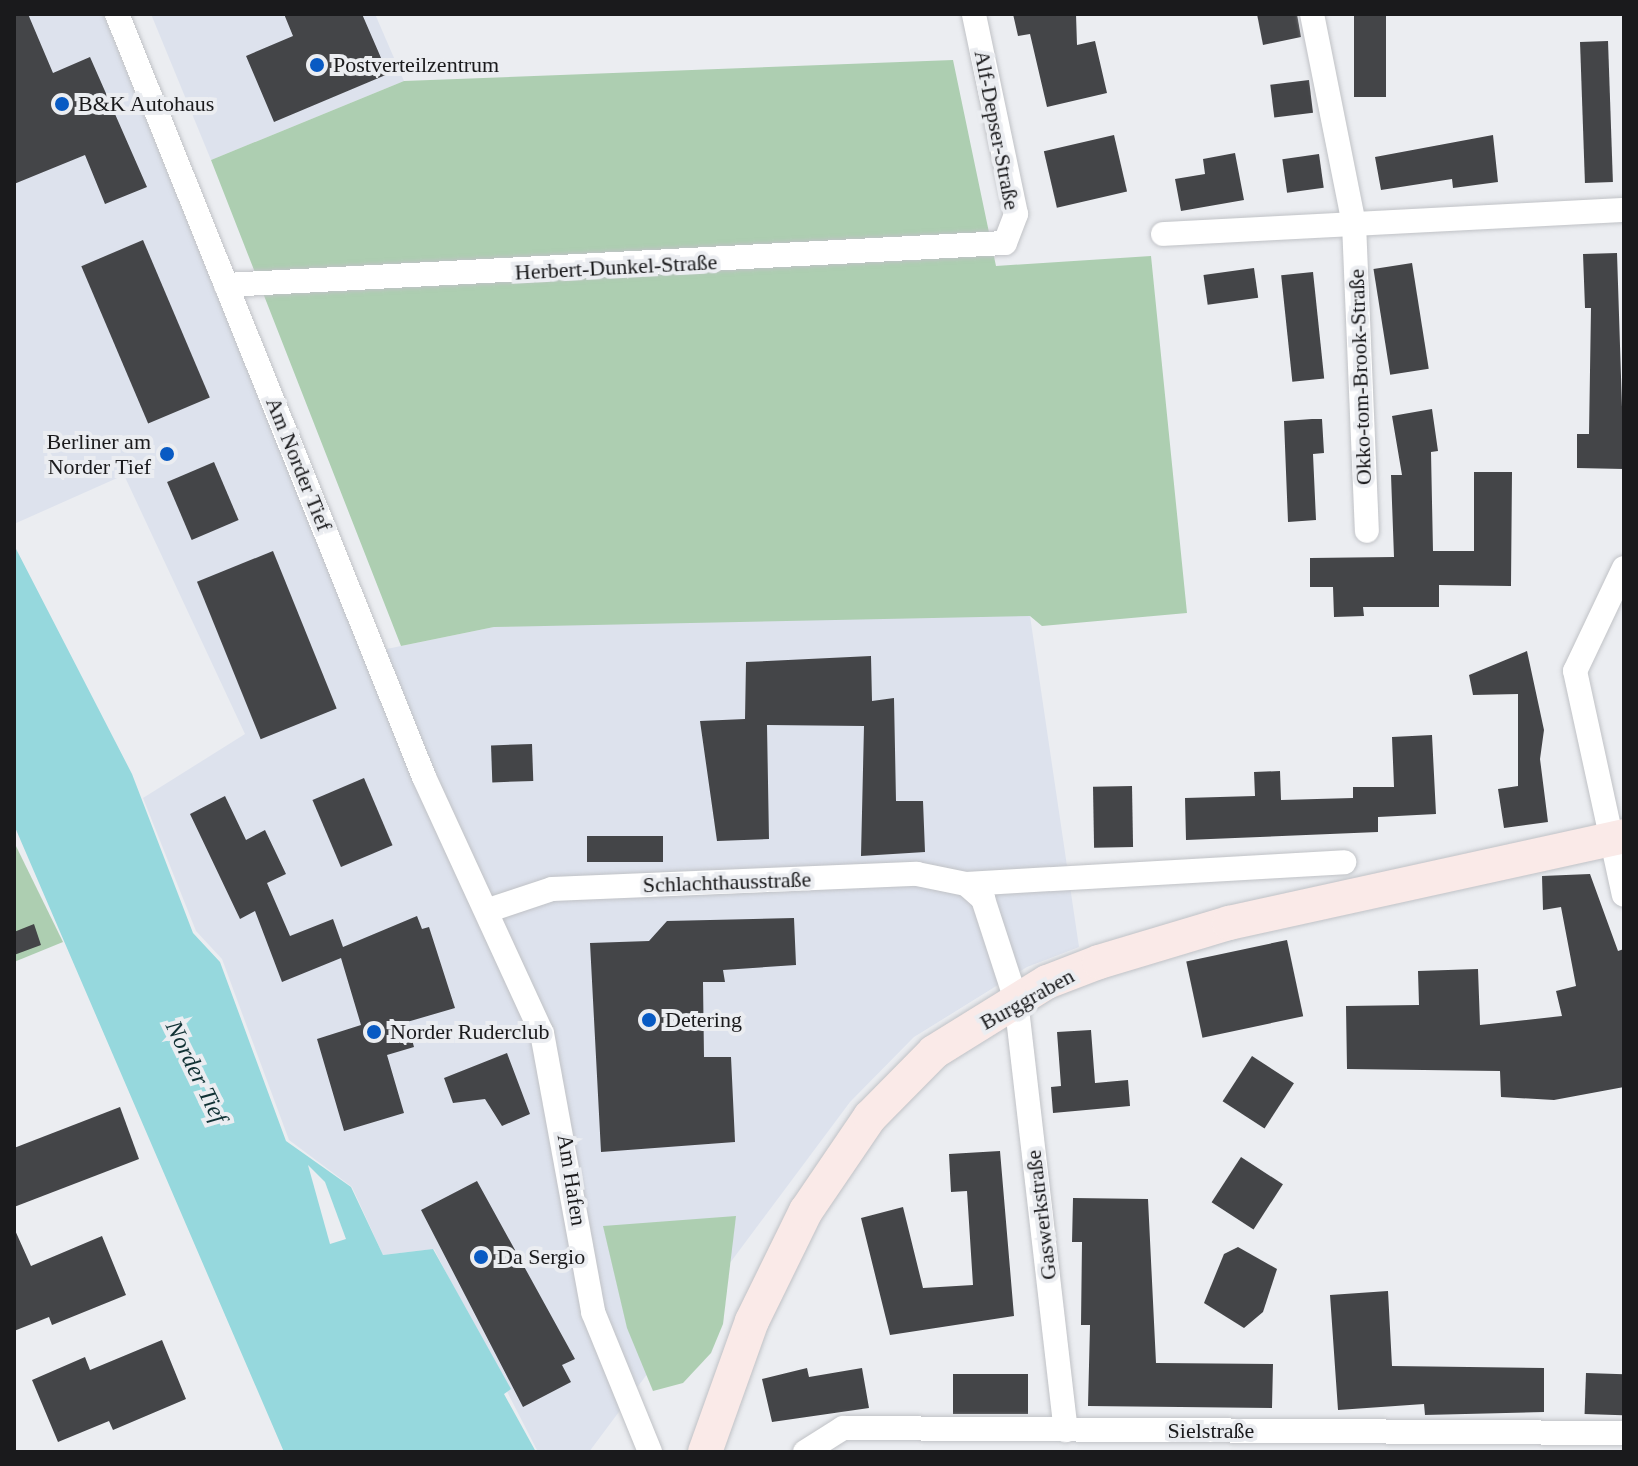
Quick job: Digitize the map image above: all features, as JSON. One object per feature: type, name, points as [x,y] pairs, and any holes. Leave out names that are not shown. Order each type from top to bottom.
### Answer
[{"type":"main road","name":"Burggraben","points":[[705,1452],[774,1271],[838,1157],[934,1052],[1016,1000],[1099,962],[1229,923],[1616,837]]},
{"type":"street","name":"Am Norder Tief","points":[[117,14],[424,777],[489,910]]},
{"type":"street","name":"Alf-Depser-Straße","points":[[974,14],[1016,214],[1005,243]]},
{"type":"street","name":"Okko-tom-Brook-Straße","points":[[1312,14],[1354,224],[1367,531]]},
{"type":"street","points":[[1163,234],[1624,210]]},
{"type":"street","name":"Herbert-Dunkel-Straße","points":[[226,285],[1005,243]]},
{"type":"street","points":[[1624,568],[1575,671],[1616,837],[1624,895]]},
{"type":"street","name":"Schlachthausstraße","points":[[489,910],[552,889],[917,874],[966,884],[1344,862]]},
{"type":"street","points":[[966,884],[993,916],[1016,1000]]},
{"type":"street","name":"Am Hafen","points":[[489,910],[542,1033],[568,1143],[593,1312],[650,1452]]},
{"type":"street","name":"Gaswerkstraße","points":[[1016,1000],[1066,1430]]},
{"type":"street","name":"Sielstraße","points":[[805,1452],[843,1428],[1624,1433]]},
{"type":"shaded area","points":[[14,14],[103,14],[362,654],[494,627],[829,613],[1030,616],[1079,947],[1027,967],[914,1037],[850,1102],[589,1452],[538,1452],[434,1249],[383,1255],[352,1187],[289,1140],[222,959],[196,931],[143,798],[245,734],[124,475],[14,524]]},
{"type":"shaded area","points":[[151,14],[375,14],[404,81],[211,160]]},
{"type":"green space","points":[[953,60],[996,266],[1151,256],[1187,613],[1042,626],[1030,616],[494,627],[401,646],[211,160],[404,81]]},
{"type":"green space","points":[[14,842],[63,942],[14,962]]},
{"type":"green space","points":[[736,1216],[723,1324],[711,1353],[683,1383],[653,1391],[627,1328],[603,1226]]},
{"type":"water","name":"Norder Tief","points":[[14,545],[132,774],[193,933],[220,962],[286,1141],[351,1187],[383,1255],[433,1249],[511,1389],[504,1394],[536,1452],[284,1452],[14,825]]},
{"type":"pier","points":[[308,1165],[325,1182],[346,1239],[330,1244]]},
{"type":"building","name":"B&K Autohaus","points":[[14,14],[28,14],[53,73],[90,57],[147,187],[105,204],[85,155],[14,184]]},
{"type":"building","name":"Postverteilzentrum","points":[[284,14],[362,14],[388,74],[274,122],[246,56],[293,36]]},
{"type":"building","points":[[1013,14],[1076,14],[1077,45],[1095,41],[1107,93],[1047,107],[1030,34],[1018,36]]},
{"type":"building","points":[[1257,14],[1297,14],[1301,37],[1263,45]]},
{"type":"building","points":[[1354,14],[1386,14],[1386,97],[1354,97]]},
{"type":"building","points":[[1608,41],[1613,182],[1585,183],[1580,42]]},
{"type":"building","points":[[1309,80],[1313,113],[1274,118],[1270,85]]},
{"type":"building","points":[[1114,135],[1127,192],[1057,208],[1044,151]]},
{"type":"building","points":[[1493,135],[1498,182],[1453,188],[1452,179],[1381,190],[1375,157]]},
{"type":"building","points":[[1235,153],[1244,200],[1181,211],[1175,179],[1205,174],[1203,159]]},
{"type":"building","points":[[1319,154],[1324,188],[1287,193],[1282,159]]},
{"type":"building","points":[[143,240],[210,397],[148,424],[81,266]]},
{"type":"building","points":[[1617,253],[1624,469],[1577,468],[1577,434],[1589,434],[1591,308],[1585,308],[1583,254]]},
{"type":"building","points":[[1412,263],[1429,369],[1390,375],[1373,269]]},
{"type":"building","points":[[1254,268],[1258,298],[1208,305],[1203,275]]},
{"type":"building","points":[[1313,272],[1324,378],[1292,382],[1281,275]]},
{"type":"building","points":[[1432,409],[1438,451],[1431,452],[1433,551],[1474,551],[1474,472],[1512,472],[1511,586],[1439,585],[1439,607],[1363,607],[1364,616],[1334,617],[1333,587],[1310,587],[1310,558],[1394,557],[1391,475],[1402,475],[1392,416]]},
{"type":"building","points":[[1322,419],[1324,453],[1313,454],[1316,520],[1288,522],[1284,421]]},
{"type":"building","points":[[214,462],[239,520],[192,540],[167,482]]},
{"type":"building","points":[[273,551],[337,709],[261,739],[197,582]]},
{"type":"building","points":[[1527,651],[1544,730],[1540,759],[1548,822],[1504,828],[1498,789],[1518,786],[1518,694],[1473,695],[1469,675]]},
{"type":"building","points":[[871,656],[872,701],[894,698],[896,801],[923,801],[925,852],[861,856],[864,726],[767,725],[769,839],[717,841],[700,721],[745,719],[746,662]]},
{"type":"building","points":[[1432,735],[1436,814],[1378,817],[1378,832],[1186,840],[1185,798],[1255,796],[1254,772],[1280,771],[1281,800],[1353,798],[1353,787],[1394,787],[1392,737]]},
{"type":"building","points":[[532,744],[533,781],[492,782],[491,745]]},
{"type":"building","points":[[364,778],[393,845],[341,867],[312,800]]},
{"type":"building","points":[[1132,786],[1133,847],[1094,848],[1093,787]]},
{"type":"building","points":[[225,796],[246,840],[265,830],[286,874],[267,883],[290,936],[333,919],[343,947],[417,916],[422,929],[429,927],[455,1008],[407,1022],[414,1047],[387,1055],[404,1113],[344,1131],[317,1039],[361,1025],[341,958],[282,982],[255,911],[240,919],[190,814]]},
{"type":"building","points":[[587,836],[663,836],[663,862],[587,862]]},
{"type":"building","points":[[1590,874],[1618,951],[1624,949],[1624,1087],[1554,1100],[1501,1097],[1500,1071],[1347,1069],[1346,1006],[1419,1005],[1418,971],[1478,969],[1480,1025],[1562,1016],[1556,991],[1576,986],[1561,907],[1543,910],[1542,876]]},
{"type":"building","name":"Detering","points":[[794,918],[796,965],[723,970],[725,982],[703,982],[704,1057],[731,1057],[735,1142],[601,1152],[590,943],[649,941],[667,921]]},
{"type":"building","points":[[34,924],[41,945],[14,955],[14,932]]},
{"type":"building","points":[[1287,940],[1303,1016],[1202,1038],[1186,961]]},
{"type":"building","points":[[1091,1030],[1095,1083],[1128,1080],[1130,1106],[1053,1113],[1051,1087],[1061,1086],[1057,1032]]},
{"type":"building","name":"Norder Ruderclub","points":[[507,1053],[530,1114],[502,1126],[485,1099],[453,1103],[444,1078]]},
{"type":"building","points":[[1252,1056],[1294,1083],[1265,1129],[1223,1101]]},
{"type":"building","points":[[120,1107],[139,1159],[14,1207],[14,1148]]},
{"type":"building","points":[[1000,1151],[1014,1316],[890,1335],[861,1218],[903,1207],[923,1288],[973,1285],[967,1191],[951,1192],[949,1154]]},
{"type":"building","points":[[1241,1157],[1283,1184],[1254,1230],[1212,1202]]},
{"type":"building","name":"Da Sergio","points":[[477,1181],[575,1359],[562,1365],[571,1382],[523,1407],[421,1210]]},
{"type":"building","points":[[1073,1198],[1148,1199],[1156,1363],[1273,1364],[1272,1408],[1088,1406],[1090,1325],[1081,1325],[1082,1242],[1072,1242]]},
{"type":"building","points":[[14,1228],[31,1266],[102,1236],[126,1295],[52,1325],[49,1317],[14,1331]]},
{"type":"building","points":[[1238,1247],[1277,1269],[1263,1312],[1244,1328],[1204,1303],[1224,1254]]},
{"type":"building","points":[[1388,1291],[1392,1366],[1544,1368],[1544,1412],[1425,1415],[1424,1404],[1338,1410],[1330,1295]]},
{"type":"building","points":[[162,1340],[186,1399],[113,1430],[109,1421],[58,1442],[32,1380],[85,1357],[90,1370]]},
{"type":"building","points":[[807,1368],[809,1377],[862,1368],[869,1408],[772,1422],[762,1379]]},
{"type":"building","points":[[1586,1373],[1624,1374],[1623,1415],[1585,1414]]},
{"type":"building","points":[[953,1374],[1028,1374],[1028,1414],[953,1414]]},
{"type":"place","name":"Postverteilzentrum","points":[[317,65]]},
{"type":"place","name":"B&K Autohaus","points":[[62,104]]},
{"type":"place","name":"Berliner am Norder Tief","points":[[167,454]]},
{"type":"place","name":"Detering","points":[[649,1020]]},
{"type":"place","name":"Norder Ruderclub","points":[[374,1032]]},
{"type":"place","name":"Da Sergio","points":[[481,1257]]}]
